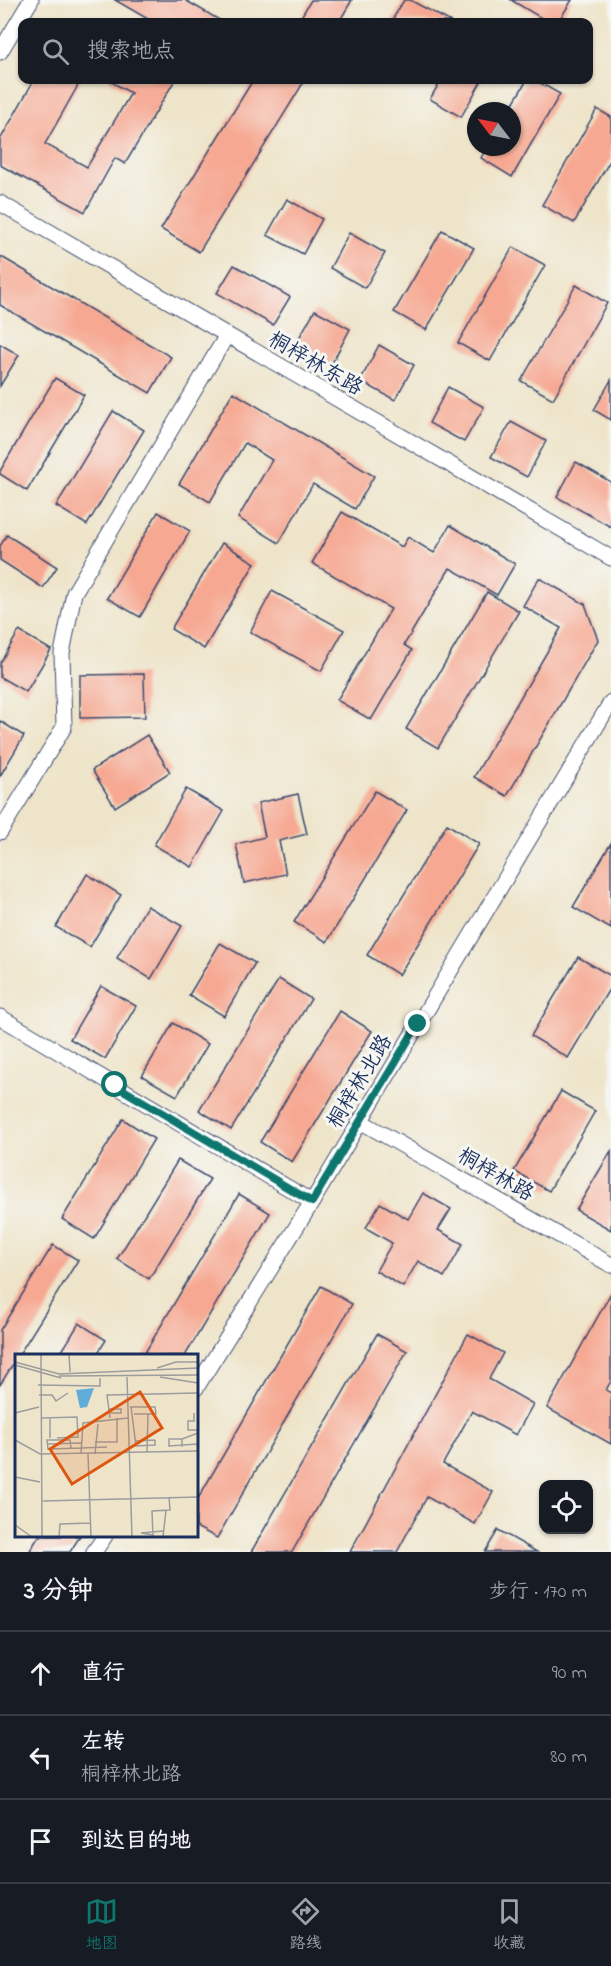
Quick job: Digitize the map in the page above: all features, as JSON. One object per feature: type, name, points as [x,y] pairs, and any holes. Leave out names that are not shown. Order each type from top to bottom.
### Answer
[{"type":"street","points":[[20,18],[31,0]]},
{"type":"street","points":[[0,52],[18,22]]},
{"type":"street","name":"桐梓林东路","points":[[0,203],[611,558]]},
{"type":"street","points":[[0,832],[64,727],[62,653],[74,593],[227,335]]},
{"type":"street","name":"桐梓林北路","points":[[198,1385],[312,1202],[611,702]]},
{"type":"street","points":[[0,1017],[312,1202]]},
{"type":"street","name":"桐梓林路","points":[[360,1121],[611,1265]]},
{"type":"street","points":[[94,1552],[104,1537]]},
{"type":"building","points":[[115,0],[185,0],[216,18],[146,18]]},
{"type":"building","points":[[311,0],[352,0],[341,18],[300,18]]},
{"type":"building","points":[[404,0],[410,0],[444,18],[393,18]]},
{"type":"building","points":[[511,0],[572,0],[561,18],[541,18]]},
{"type":"building","points":[[32,84],[79,84],[45,144],[87,167],[131,93],[115,84],[173,84],[125,164],[115,158],[85,212],[0,165],[0,140]]},
{"type":"building","points":[[251,84],[303,84],[199,252],[161,229]]},
{"type":"building","points":[[439,84],[480,84],[470,102],[467,102],[461,117],[430,99]]},
{"type":"building","points":[[525,84],[542,84],[560,94],[512,177],[481,158],[482,156],[521,156],[521,102],[514,102]]},
{"type":"building","points":[[597,109],[611,117],[611,159],[574,223],[542,205]]},
{"type":"building","points":[[287,199],[322,219],[303,254],[267,235]]},
{"type":"building","points":[[442,230],[474,248],[426,330],[394,312]]},
{"type":"building","points":[[349,233],[385,253],[365,288],[330,268]]},
{"type":"building","points":[[513,247],[545,265],[490,361],[458,343]]},
{"type":"building","points":[[0,256],[171,357],[150,393],[0,305]]},
{"type":"building","points":[[234,265],[290,297],[273,325],[217,293]]},
{"type":"building","points":[[576,285],[607,303],[553,399],[521,381]]},
{"type":"building","points":[[315,310],[350,329],[331,365],[295,345]]},
{"type":"building","points":[[0,344],[19,355],[0,386]]},
{"type":"building","points":[[379,345],[414,365],[395,400],[360,381]]},
{"type":"building","points":[[55,378],[84,395],[27,491],[0,474],[0,471]]},
{"type":"building","points":[[611,380],[611,420],[594,410]]},
{"type":"building","points":[[448,387],[484,407],[464,442],[429,423]]},
{"type":"building","points":[[233,392],[374,476],[355,509],[313,484],[279,543],[238,518],[272,460],[245,443],[210,502],[179,484]]},
{"type":"building","points":[[113,411],[144,430],[87,525],[56,506]]},
{"type":"building","points":[[511,422],[546,441],[527,477],[491,457]]},
{"type":"building","points":[[576,462],[611,482],[611,527],[557,497]]},
{"type":"building","points":[[158,512],[190,531],[140,617],[107,598]]},
{"type":"building","points":[[342,512],[402,547],[408,537],[434,553],[450,525],[515,564],[497,595],[450,568],[404,645],[412,650],[371,720],[337,700],[391,609],[312,563]]},
{"type":"building","points":[[7,535],[57,567],[43,588],[0,560],[0,546]]},
{"type":"building","points":[[222,543],[255,563],[204,649],[171,629]]},
{"type":"building","points":[[539,578],[585,604],[598,640],[507,796],[474,777],[561,628],[523,606]]},
{"type":"building","points":[[272,591],[344,630],[321,671],[250,632]]},
{"type":"building","points":[[487,592],[519,611],[438,748],[406,729]]},
{"type":"building","points":[[19,631],[51,650],[26,692],[0,677],[0,663]]},
{"type":"building","points":[[144,674],[145,717],[80,718],[80,675]]},
{"type":"building","points":[[0,721],[24,736],[0,776]]},
{"type":"building","points":[[147,735],[170,772],[115,807],[92,770]]},
{"type":"building","points":[[186,789],[224,811],[192,867],[154,845]]},
{"type":"building","points":[[375,791],[407,810],[327,942],[294,922]]},
{"type":"building","points":[[298,794],[307,834],[279,841],[286,874],[244,883],[236,844],[265,837],[258,803]]},
{"type":"building","points":[[447,824],[479,844],[399,975],[367,955]]},
{"type":"building","points":[[611,843],[611,929],[573,907]]},
{"type":"building","points":[[87,874],[121,895],[90,947],[56,927]]},
{"type":"building","points":[[147,906],[182,926],[151,979],[117,958]]},
{"type":"building","points":[[220,943],[255,963],[224,1016],[189,995]]},
{"type":"building","points":[[578,957],[611,976],[611,986],[568,1058],[531,1036]]},
{"type":"building","points":[[279,979],[311,999],[231,1130],[199,1110]]},
{"type":"building","points":[[101,986],[136,1006],[105,1059],[70,1039]]},
{"type":"building","points":[[340,1011],[372,1031],[292,1162],[260,1142]]},
{"type":"building","points":[[173,1023],[208,1044],[177,1096],[142,1076]]},
{"type":"building","points":[[561,1091],[595,1111],[549,1191],[514,1171]]},
{"type":"building","points":[[123,1119],[154,1139],[94,1239],[62,1219]]},
{"type":"building","points":[[611,1151],[611,1230],[576,1210]]},
{"type":"building","points":[[178,1160],[210,1179],[149,1279],[117,1259]]},
{"type":"building","points":[[423,1193],[451,1209],[438,1230],[463,1244],[444,1277],[418,1261],[403,1287],[376,1271],[392,1243],[366,1228],[380,1203],[408,1219]]},
{"type":"building","points":[[239,1194],[270,1213],[186,1354],[144,1354]]},
{"type":"building","points":[[53,1245],[78,1260],[19,1354],[15,1354],[15,1361],[0,1385],[0,1330]]},
{"type":"building","points":[[321,1286],[352,1304],[217,1538],[198,1528],[198,1499]]},
{"type":"building","points":[[611,1293],[611,1381],[606,1390],[611,1393],[611,1444],[547,1408]]},
{"type":"building","points":[[79,1323],[106,1340],[97,1354],[60,1354]]},
{"type":"building","points":[[377,1334],[407,1351],[292,1552],[251,1552]]},
{"type":"building","points":[[468,1334],[503,1353],[489,1379],[533,1404],[516,1435],[472,1411],[443,1464],[493,1492],[475,1524],[427,1497],[397,1552],[350,1552]]},
{"type":"building","points":[[498,1530],[537,1552],[485,1552]]},
{"type":"building","points":[[38,1537],[79,1537],[70,1552],[29,1552]]},
{"type":"route","points":[[115,1085],[312,1202],[418,1024]]}]
